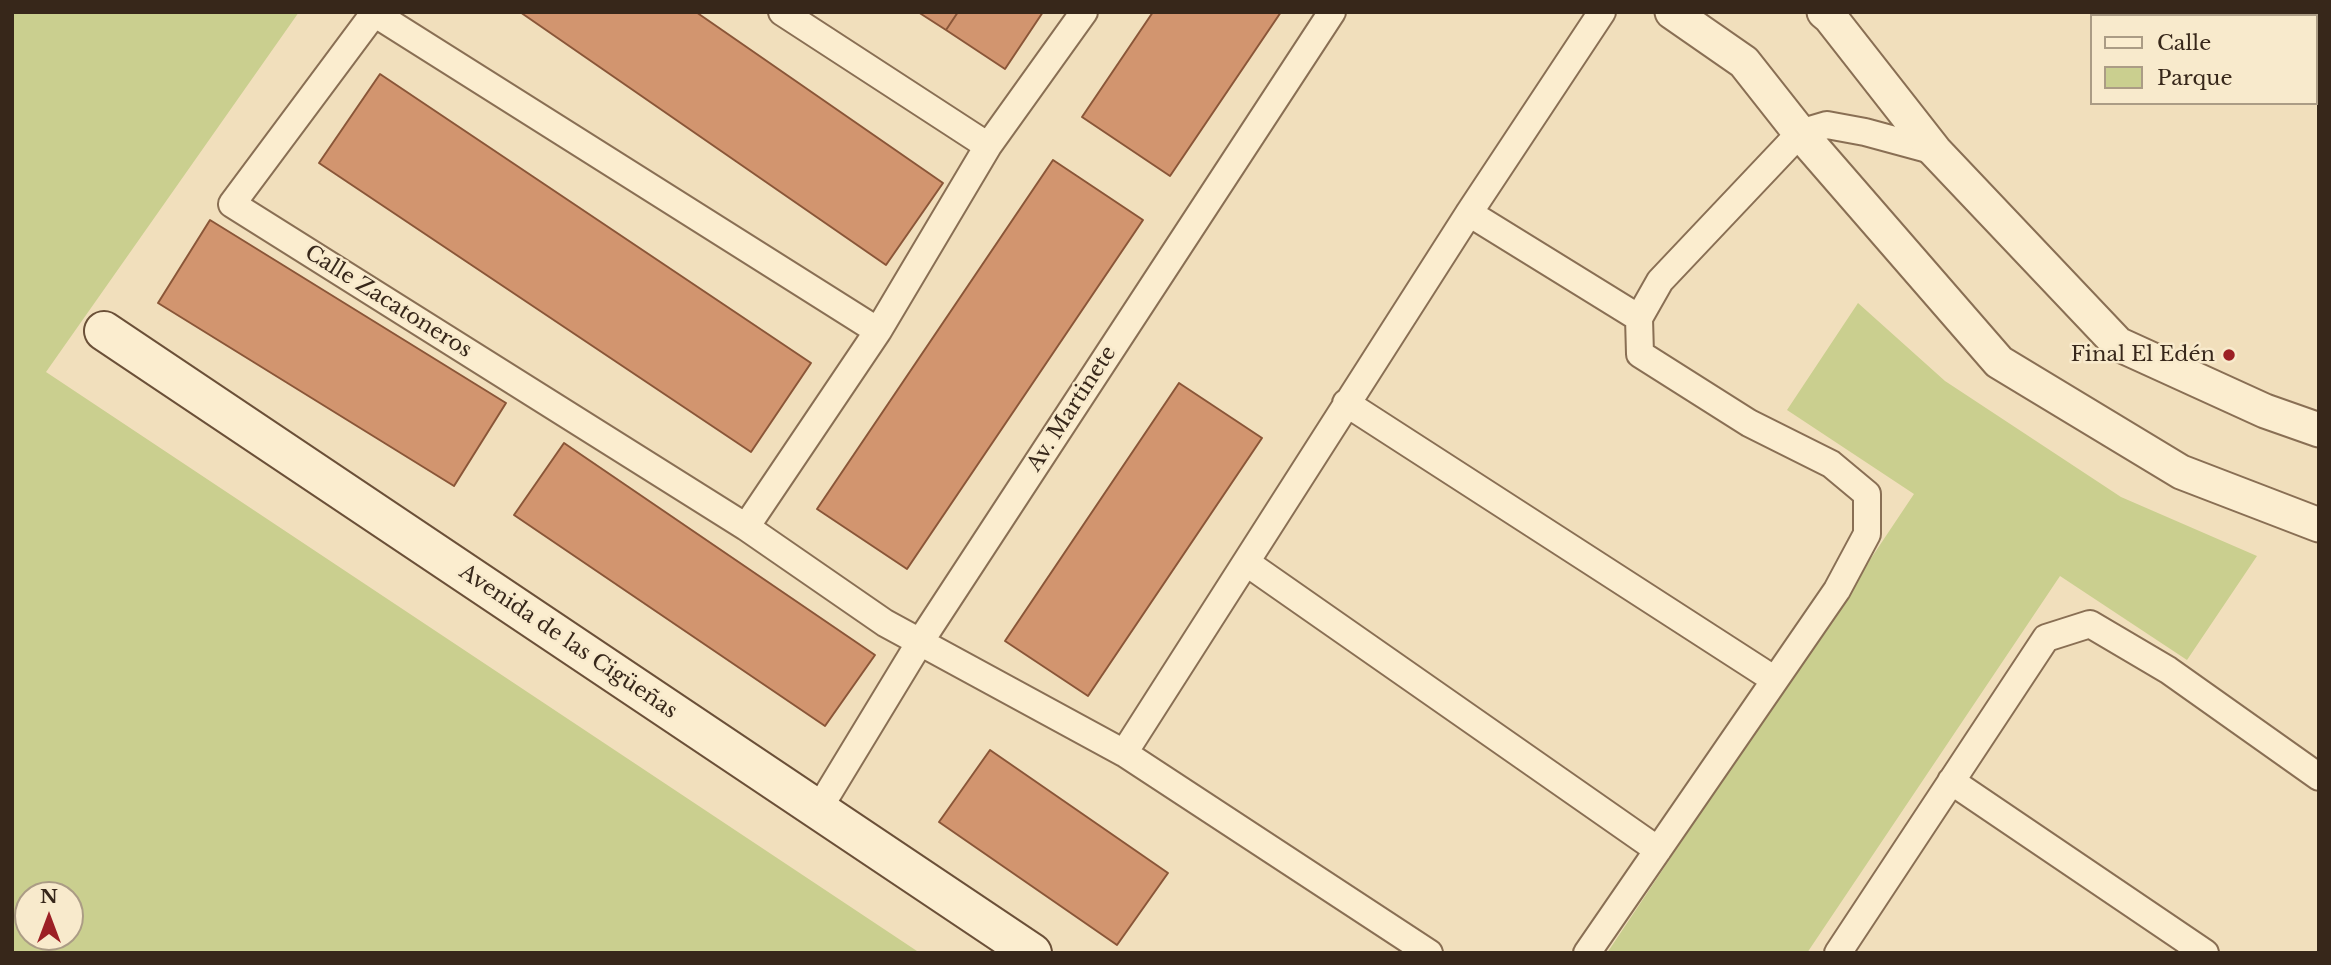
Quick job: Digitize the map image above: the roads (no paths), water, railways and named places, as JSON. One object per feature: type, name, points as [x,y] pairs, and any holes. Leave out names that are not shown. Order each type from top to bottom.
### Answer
[{"type":"main road","name":"Avenida de las Cigüeñas","points":[[104,331],[1032,953]]},
{"type":"street","points":[[782,12],[988,146]]},
{"type":"street","points":[[747,527],[878,331],[988,146],[1084,12]]},
{"type":"street","name":"Av. Martinete","points":[[818,810],[920,642],[1332,12]]},
{"type":"street","points":[[1124,753],[1346,403],[1602,12]]},
{"type":"street","points":[[1672,12],[1744,62],[1800,132],[1998,362],[2181,472],[2319,525]]},
{"type":"street","points":[[1824,12],[1935,151],[2118,344],[2265,411],[2319,430]]},
{"type":"street","name":"Calle Zacatoneros","points":[[878,331],[375,13],[232,204],[747,527],[886,623],[1124,753],[1429,953]]},
{"type":"street","points":[[1587,953],[1837,590],[1867,534],[1867,495],[1831,464],[1749,423],[1640,354],[1639,318],[1660,281],[1800,132],[1827,125],[1935,151]]},
{"type":"street","points":[[1469,213],[1639,318]]},
{"type":"street","points":[[1346,403],[1775,680]]},
{"type":"street","points":[[1247,563],[1658,850]]},
{"type":"street","points":[[1838,953],[2046,638],[2090,624],[2168,670],[2317,771]]},
{"type":"street","points":[[1951,781],[2205,953]]},
{"type":"place","name":"Final El Edén","points":[[2229,355]]}]
